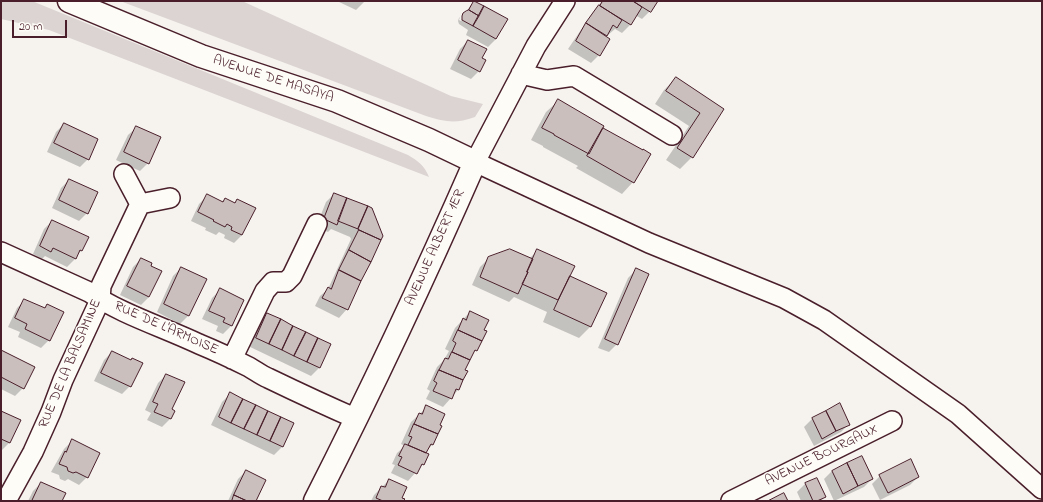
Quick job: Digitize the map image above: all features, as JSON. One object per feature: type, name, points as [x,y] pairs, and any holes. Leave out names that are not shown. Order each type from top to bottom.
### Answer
[{"type":"main road","name":"AVENUE DE MASAYA","points":[[69,1],[201,56],[337,100],[429,140],[475,162]]},
{"type":"main road","name":"AVENUE ALBERT 1ER","points":[[315,501],[357,419],[475,162]]},
{"type":"street","name":"AVENUE ALBERT 1ER","points":[[475,162],[536,46],[565,1]]},
{"type":"street","points":[[521,74],[547,80],[574,76],[672,135]]},
{"type":"street","points":[[475,162],[649,243],[784,298],[824,320],[958,414],[1042,489]]},
{"type":"street","points":[[124,174],[140,204],[170,198]]},
{"type":"street","name":"RUE DE LA BALSAMINE","points":[[6,501],[33,452],[51,412],[63,380],[100,300],[101,286],[140,204]]},
{"type":"street","name":"RUE DE L'ARMOISE","points":[[232,359],[266,291],[273,282],[286,282],[292,276],[317,224]]},
{"type":"street","name":"RUE DE L'ARMOISE","points":[[1,252],[89,292],[100,300],[249,367],[266,377],[330,408],[357,419]]},
{"type":"street","name":"AVENUE BOURGAUX","points":[[730,501],[892,421]]},
{"type":"shaded area","points":[[1,1],[32,1],[408,155],[415,159],[425,169],[429,177],[49,30],[1,19]]},
{"type":"shaded area","points":[[120,1],[242,1],[451,96],[483,104],[475,117],[462,121],[445,121],[433,118]]},
{"type":"building","points":[[474,1],[484,6],[479,16],[469,10]]},
{"type":"building","points":[[603,1],[633,1],[642,7],[631,25],[600,6]]},
{"type":"building","points":[[633,1],[658,1],[651,12]]},
{"type":"building","points":[[599,5],[622,20],[617,28],[613,25],[607,36],[586,23]]},
{"type":"building","points":[[484,6],[508,19],[496,39],[473,26]]},
{"type":"building","points":[[469,10],[479,16],[473,26],[462,20],[463,13]]},
{"type":"building","points":[[586,23],[610,39],[600,56],[576,41]]},
{"type":"building","points":[[468,40],[487,49],[482,58],[486,60],[480,72],[458,60]]},
{"type":"building","points":[[676,77],[724,109],[693,158],[677,148],[700,113],[666,91]]},
{"type":"building","points":[[558,99],[604,126],[589,154],[542,128]]},
{"type":"building","points":[[64,123],[98,139],[89,160],[54,143]]},
{"type":"building","points":[[136,126],[161,137],[149,164],[124,152]]},
{"type":"building","points":[[603,128],[651,154],[634,183],[587,156]]},
{"type":"building","points":[[69,179],[98,192],[88,214],[59,200]]},
{"type":"building","points":[[334,193],[347,198],[337,225],[324,219]]},
{"type":"building","points":[[207,194],[223,202],[225,198],[235,203],[237,199],[256,208],[242,235],[231,230],[232,227],[227,224],[225,227],[198,212]]},
{"type":"building","points":[[347,198],[368,206],[358,229],[338,221]]},
{"type":"building","points":[[368,206],[372,208],[383,236],[381,240],[358,229]]},
{"type":"building","points":[[52,220],[89,237],[76,259],[53,248],[51,252],[40,246]]},
{"type":"building","points":[[359,230],[381,240],[371,262],[349,250]]},
{"type":"building","points":[[510,249],[533,259],[518,294],[480,277],[488,257]]},
{"type":"building","points":[[537,249],[575,266],[558,300],[522,284]]},
{"type":"building","points":[[349,250],[371,262],[361,281],[339,270]]},
{"type":"building","points":[[141,258],[152,263],[151,266],[162,271],[149,297],[127,286]]},
{"type":"building","points":[[181,267],[207,279],[189,316],[164,304]]},
{"type":"building","points":[[636,268],[649,274],[618,345],[605,339]]},
{"type":"building","points":[[339,270],[361,281],[348,310],[322,298],[328,287],[331,289]]},
{"type":"building","points":[[570,276],[607,293],[591,327],[554,310]]},
{"type":"building","points":[[220,288],[244,300],[232,326],[223,322],[225,318],[209,311]]},
{"type":"building","points":[[24,299],[45,308],[47,304],[64,312],[50,341],[25,329],[27,324],[15,318]]},
{"type":"building","points":[[470,311],[489,320],[484,330],[487,331],[482,341],[458,330],[463,318],[466,320]]},
{"type":"building","points":[[267,313],[281,319],[269,344],[256,338]]},
{"type":"building","points":[[281,319],[293,326],[282,350],[269,344]]},
{"type":"building","points":[[293,326],[306,332],[294,356],[282,350]]},
{"type":"building","points":[[458,330],[482,341],[470,360],[452,352],[456,343],[453,341]]},
{"type":"building","points":[[306,332],[318,338],[307,362],[294,356]]},
{"type":"building","points":[[318,338],[331,344],[320,368],[307,362]]},
{"type":"building","points":[[1,350],[35,367],[24,389],[1,377]]},
{"type":"building","points":[[112,351],[131,360],[132,358],[143,363],[131,387],[101,373]]},
{"type":"building","points":[[452,352],[470,360],[465,370],[468,371],[463,380],[439,370],[445,358],[448,359]]},
{"type":"building","points":[[439,370],[463,380],[459,390],[456,389],[452,399],[433,391],[437,383],[434,381]]},
{"type":"building","points":[[166,374],[185,382],[172,409],[175,411],[171,419],[154,412],[158,404],[153,402]]},
{"type":"building","points":[[230,392],[243,399],[231,423],[219,417]]},
{"type":"building","points":[[243,399],[256,405],[244,429],[231,423]]},
{"type":"building","points":[[840,403],[850,425],[836,431],[826,411]]},
{"type":"building","points":[[256,405],[268,411],[257,435],[244,429]]},
{"type":"building","points":[[426,405],[445,414],[438,434],[414,424],[419,413],[422,414]]},
{"type":"building","points":[[1,411],[21,420],[10,443],[1,439]]},
{"type":"building","points":[[268,411],[281,417],[270,441],[257,435]]},
{"type":"building","points":[[826,411],[836,431],[822,439],[812,418]]},
{"type":"building","points":[[281,417],[294,423],[283,447],[270,441]]},
{"type":"building","points":[[414,424],[438,434],[433,445],[431,444],[426,453],[408,445],[412,437],[409,436]]},
{"type":"building","points":[[72,439],[100,453],[88,478],[76,472],[73,473],[68,471],[67,467],[59,464]]},
{"type":"building","points":[[405,444],[429,454],[424,465],[422,464],[417,474],[398,465],[402,457],[399,456]]},
{"type":"building","points":[[862,456],[873,479],[858,486],[847,463]]},
{"type":"building","points":[[911,459],[919,477],[888,493],[879,475]]},
{"type":"building","points":[[847,463],[858,486],[843,494],[832,471]]},
{"type":"building","points":[[246,470],[266,480],[256,501],[247,501],[234,495]]},
{"type":"building","points":[[817,478],[826,497],[813,501],[805,483]]},
{"type":"building","points":[[389,479],[407,487],[402,498],[405,499],[403,501],[383,501],[376,498],[381,486],[385,487]]},
{"type":"building","points":[[41,482],[66,493],[62,501],[32,501]]},
{"type":"building","points":[[784,493],[788,501],[768,501]]},
{"type":"building","points":[[234,495],[247,501],[232,501]]}]
